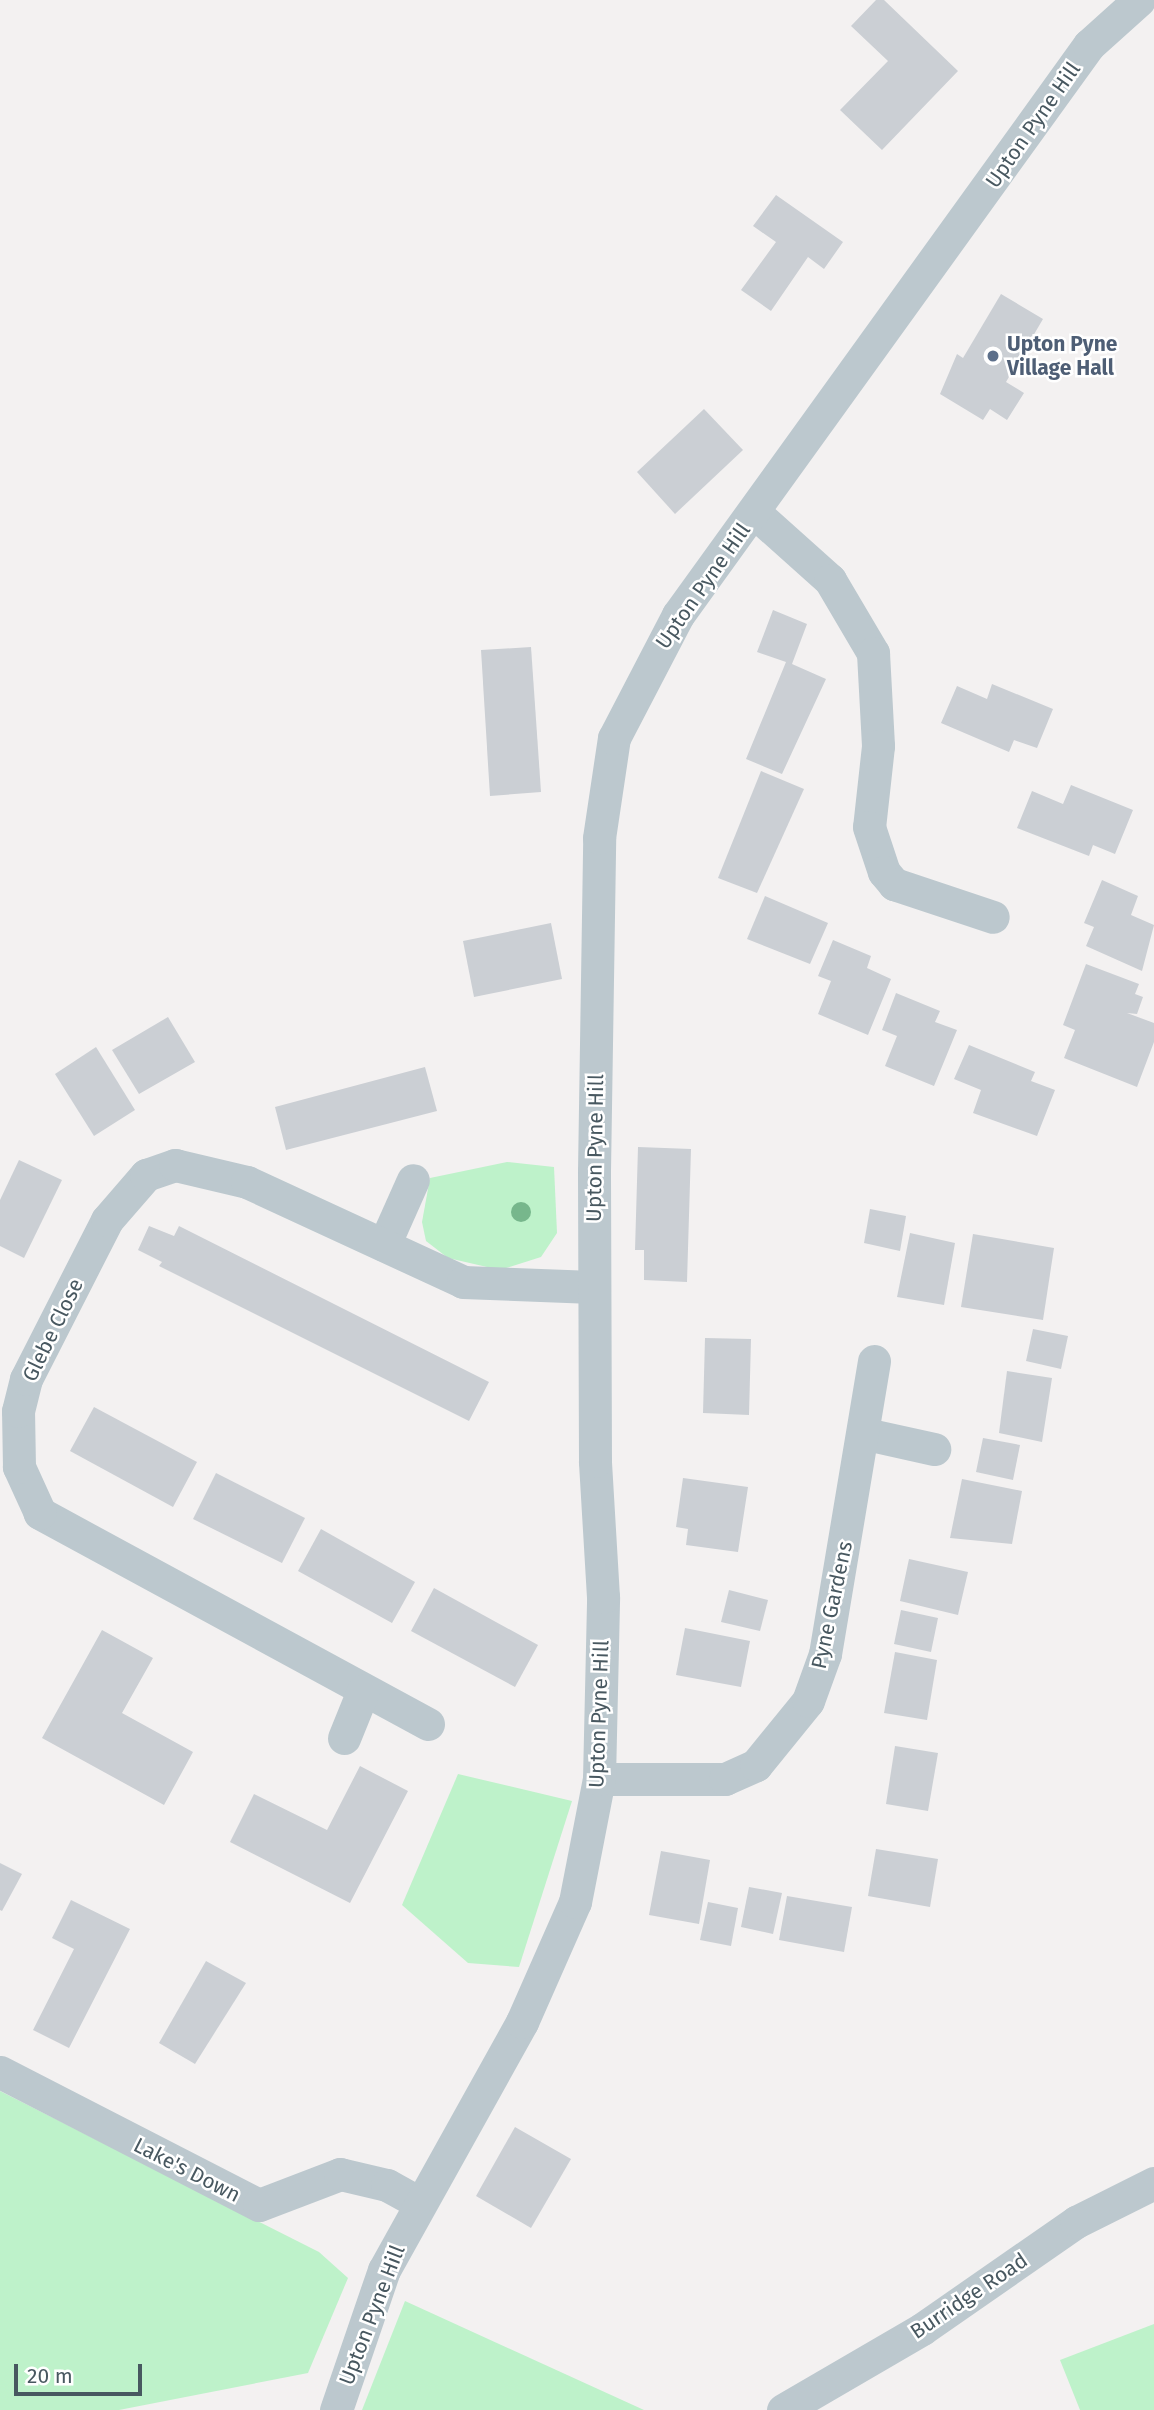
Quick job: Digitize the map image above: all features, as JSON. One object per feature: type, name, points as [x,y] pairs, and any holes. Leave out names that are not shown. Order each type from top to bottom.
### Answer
[{"type":"street","name":"Upton Pyne Hill","points":[[336,2410],[384,2270],[522,2022],[575,1902],[599,1779],[603,1597],[593,1287],[600,838],[614,738],[678,615],[1089,44],[1139,0]]},
{"type":"street","points":[[754,512],[830,580],[873,653],[878,746],[869,828],[884,872],[894,884],[993,917]]},
{"type":"street","name":"Glebe Close","points":[[428,1724],[56,1526],[40,1513],[22,1479],[18,1411],[26,1379],[107,1220],[146,1175],[175,1165],[235,1179],[482,1287],[593,1287]]},
{"type":"street","points":[[384,1245],[413,1180]]},
{"type":"street","name":"Pyne Gardens","points":[[599,1779],[724,1779],[756,1765],[783,1738],[808,1701],[825,1654],[866,1434],[874,1361]]},
{"type":"street","points":[[866,1434],[934,1449]]},
{"type":"street","points":[[344,1738],[363,1691]]},
{"type":"street","name":"Lake's Down","points":[[0,2072],[249,2202],[273,2204],[340,2174],[387,2185],[419,2203]]},
{"type":"street","name":"Burridge Road","points":[[783,2410],[922,2329],[1076,2222],[1154,2183]]},
{"type":"green space","points":[[507,1162],[554,1167],[557,1233],[541,1257],[500,1270],[448,1258],[426,1241],[422,1222],[430,1178]]},
{"type":"green space","points":[[458,1774],[572,1801],[519,1967],[468,1963],[402,1905]]},
{"type":"green space","points":[[0,2091],[319,2252],[348,2278],[308,2373],[119,2410],[0,2410]]},
{"type":"green space","points":[[405,2301],[644,2410],[362,2410]]},
{"type":"green space","points":[[1154,2324],[1154,2410],[1080,2410],[1060,2360]]},
{"type":"building","points":[[876,0],[884,0],[958,71],[882,150],[840,110],[888,61],[851,26]]},
{"type":"building","points":[[776,195],[843,242],[824,269],[808,257],[771,311],[741,290],[776,242],[753,226]]},
{"type":"building","name":"Upton Pyne Village Hall","points":[[1001,294],[1043,319],[1006,382],[1024,393],[1007,420],[990,409],[983,420],[940,394],[957,354],[963,358]]},
{"type":"building","points":[[704,409],[743,450],[675,514],[637,472]]},
{"type":"building","points":[[773,610],[807,624],[792,664],[826,679],[782,774],[746,759],[786,662],[757,652]]},
{"type":"building","points":[[531,647],[541,792],[490,796],[481,650]]},
{"type":"building","points":[[992,684],[1053,709],[1037,748],[1014,740],[1009,752],[941,723],[957,686],[987,699]]},
{"type":"building","points":[[761,771],[804,789],[757,893],[718,878]]},
{"type":"building","points":[[1071,785],[1133,810],[1115,854],[1093,845],[1089,856],[1017,828],[1032,791],[1063,804]]},
{"type":"building","points":[[1102,880],[1138,896],[1131,915],[1154,925],[1142,971],[1086,946],[1094,927],[1084,923]]},
{"type":"building","points":[[765,896],[828,923],[810,964],[747,939]]},
{"type":"building","points":[[551,923],[562,979],[474,997],[463,941]]},
{"type":"building","points":[[833,940],[871,956],[867,968],[891,979],[868,1035],[818,1014],[831,981],[818,976]]},
{"type":"building","points":[[1086,964],[1139,984],[1135,994],[1143,997],[1137,1014],[1127,1013],[1154,1023],[1154,1042],[1137,1087],[1064,1058],[1075,1030],[1063,1025]]},
{"type":"building","points":[[896,993],[940,1011],[935,1022],[957,1030],[934,1086],[885,1066],[897,1036],[882,1030]]},
{"type":"building","points":[[168,1017],[195,1062],[139,1094],[112,1050]]},
{"type":"building","points":[[969,1045],[1035,1072],[1031,1081],[1055,1090],[1037,1136],[973,1113],[981,1090],[954,1079]]},
{"type":"building","points":[[96,1047],[135,1110],[94,1136],[55,1074]]},
{"type":"building","points":[[425,1067],[437,1111],[286,1150],[275,1107]]},
{"type":"building","points":[[638,1147],[691,1149],[687,1282],[644,1280],[644,1250],[635,1250]]},
{"type":"building","points":[[19,1160],[62,1180],[24,1258],[0,1246],[0,1200]]},
{"type":"building","points":[[870,1209],[906,1216],[900,1251],[864,1243]]},
{"type":"building","points":[[149,1226],[174,1236],[179,1226],[489,1382],[469,1421],[159,1266],[162,1262],[138,1250]]},
{"type":"building","points":[[910,1233],[955,1243],[944,1305],[897,1297]]},
{"type":"building","points":[[973,1234],[1054,1248],[1043,1320],[961,1307]]},
{"type":"building","points":[[1033,1329],[1068,1336],[1061,1369],[1026,1361]]},
{"type":"building","points":[[705,1338],[751,1339],[749,1415],[703,1413]]},
{"type":"building","points":[[1007,1371],[1052,1378],[1042,1442],[999,1433]]},
{"type":"building","points":[[94,1407],[197,1462],[173,1507],[70,1451]]},
{"type":"building","points":[[983,1438],[1020,1445],[1013,1480],[976,1472]]},
{"type":"building","points":[[216,1473],[305,1518],[282,1563],[193,1519]]},
{"type":"building","points":[[683,1478],[748,1487],[738,1552],[686,1545],[688,1529],[676,1527]]},
{"type":"building","points":[[962,1479],[1022,1491],[1012,1544],[950,1538]]},
{"type":"building","points":[[321,1529],[415,1582],[392,1623],[298,1571]]},
{"type":"building","points":[[909,1559],[968,1572],[958,1615],[900,1601]]},
{"type":"building","points":[[434,1588],[538,1645],[515,1687],[411,1631]]},
{"type":"building","points":[[729,1590],[768,1600],[760,1631],[721,1622]]},
{"type":"building","points":[[901,1610],[938,1618],[931,1652],[894,1644]]},
{"type":"building","points":[[685,1628],[750,1641],[741,1687],[676,1675]]},
{"type":"building","points":[[102,1630],[153,1658],[122,1713],[193,1752],[164,1805],[42,1738]]},
{"type":"building","points":[[895,1652],[937,1660],[927,1720],[884,1713]]},
{"type":"building","points":[[895,1746],[938,1753],[928,1811],[886,1804]]},
{"type":"building","points":[[360,1766],[408,1791],[350,1903],[230,1842],[254,1794],[327,1830]]},
{"type":"building","points":[[876,1849],[938,1859],[930,1907],[868,1896]]},
{"type":"building","points":[[661,1851],[710,1860],[699,1924],[649,1915]]},
{"type":"building","points":[[0,1863],[22,1874],[2,1911],[0,1910]]},
{"type":"building","points":[[749,1887],[782,1893],[773,1934],[741,1927]]},
{"type":"building","points":[[787,1896],[852,1907],[844,1952],[779,1940]]},
{"type":"building","points":[[71,1900],[130,1929],[69,2048],[33,2030],[74,1949],[52,1938]]},
{"type":"building","points":[[708,1902],[738,1908],[731,1946],[700,1940]]},
{"type":"building","points":[[206,1961],[246,1983],[195,2064],[159,2043]]},
{"type":"building","points":[[515,2127],[571,2159],[531,2228],[476,2196]]},
{"type":"place","name":"Upton Pyne Village Hall","points":[[993,356]]}]
